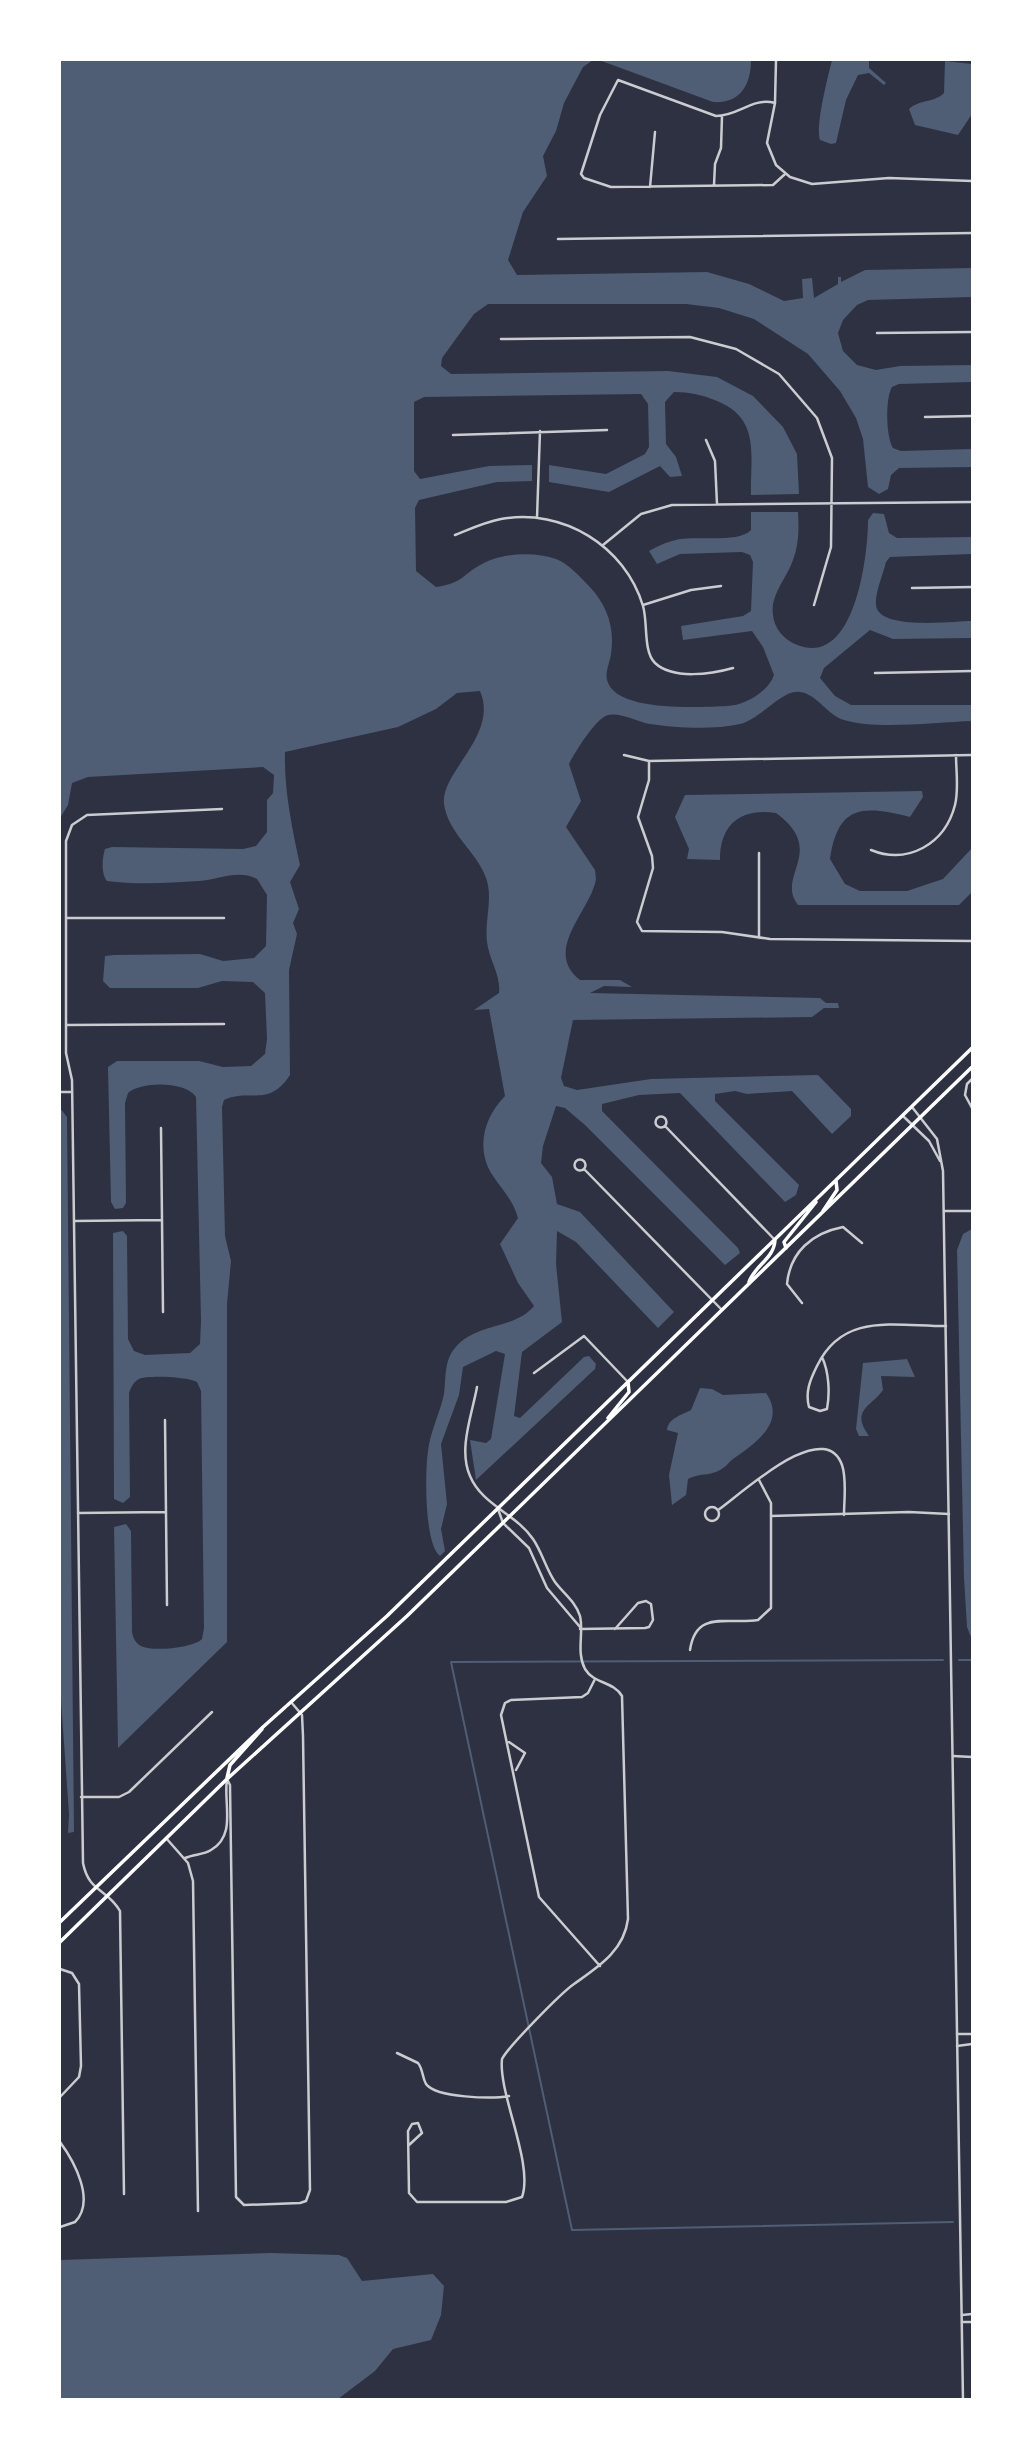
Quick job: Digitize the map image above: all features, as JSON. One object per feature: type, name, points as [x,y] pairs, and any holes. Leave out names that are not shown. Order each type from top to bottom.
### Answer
[{"type":"main road","points":[[60,1922],[290,1701],[387,1616],[972,1048]]},
{"type":"main road","points":[[60,1942],[227,1779],[407,1616],[972,1067]]},
{"type":"main road","points":[[822,1213],[837,1189],[836,1180]]},
{"type":"main road","points":[[786,1248],[784,1242],[787,1234],[815,1206],[817,1200]]},
{"type":"main road","points":[[749,1284],[752,1275],[775,1251],[775,1240]]},
{"type":"main road","points":[[606,1423],[629,1392],[628,1382]]},
{"type":"main road","points":[[227,1779],[230,1765],[263,1727]]},
{"type":"street","points":[[776,60],[775,103],[767,143],[773,160],[786,174],[812,184],[889,178],[972,181]]},
{"type":"street","points":[[775,103],[755,102],[722,116],[695,110],[618,80],[600,116],[581,174],[584,178],[611,187],[773,184],[786,174]]},
{"type":"street","points":[[714,186],[715,164],[721,148],[722,116]]},
{"type":"street","points":[[650,187],[655,132]]},
{"type":"street","points":[[558,239],[972,233]]},
{"type":"street","points":[[877,333],[972,332]]},
{"type":"street","points":[[501,339],[680,337],[715,342],[749,354],[788,382],[822,427],[832,458],[830,554],[814,605]]},
{"type":"street","points":[[925,417],[972,416]]},
{"type":"street","points":[[453,435],[607,430]]},
{"type":"street","points":[[537,518],[541,431]]},
{"type":"street","points":[[706,440],[715,461],[716,504]]},
{"type":"street","points":[[603,545],[624,525],[654,509],[678,505],[972,502]]},
{"type":"street","points":[[455,534],[501,519],[537,518],[566,525],[603,545],[631,578],[643,605],[652,660],[678,673],[716,672],[733,668]]},
{"type":"street","points":[[643,605],[691,590],[721,586]]},
{"type":"street","points":[[912,588],[972,587]]},
{"type":"street","points":[[875,673],[972,671]]},
{"type":"street","points":[[624,755],[649,761],[972,755]]},
{"type":"street","points":[[871,850],[904,856],[925,847],[937,837],[955,806],[956,755]]},
{"type":"street","points":[[649,761],[649,780],[638,817],[652,856],[653,868],[637,922],[638,928],[654,933],[722,932],[759,938],[972,941]]},
{"type":"street","points":[[124,2194],[120,1911],[88,1882],[83,1863],[72,1074],[66,1059],[65,841],[76,820],[92,815],[222,809]]},
{"type":"street","points":[[759,853],[759,938]]},
{"type":"street","points":[[65,918],[224,918]]},
{"type":"street","points":[[66,1025],[224,1024]]},
{"type":"street","points":[[972,1079],[965,1095],[972,1108]]},
{"type":"street","points":[[60,1092],[72,1092]]},
{"type":"street","points":[[912,1107],[937,1139],[943,1171],[963,2399]]},
{"type":"street","points":[[903,1116],[934,1148],[943,1171]]},
{"type":"street","points":[[664,1126],[775,1240]]},
{"type":"street","points":[[161,1128],[163,1312]]},
{"type":"street","points":[[584,1169],[722,1310]]},
{"type":"street","points":[[944,1211],[972,1211]]},
{"type":"street","points":[[74,1221],[161,1220]]},
{"type":"street","points":[[802,1303],[787,1284],[788,1269],[794,1257],[821,1231],[843,1227],[862,1243]]},
{"type":"street","points":[[786,1248],[794,1257]]},
{"type":"street","points":[[822,1357],[827,1369],[828,1401],[827,1409],[820,1411],[809,1407],[807,1389],[822,1357],[835,1339],[859,1328],[946,1326]]},
{"type":"street","points":[[534,1373],[584,1336],[628,1382]]},
{"type":"street","points":[[409,2145],[422,2133],[418,2123],[409,2127],[409,2145],[409,2193],[417,2202],[519,2200],[524,2194],[524,2182],[501,2064],[506,2051],[574,1983],[589,1976],[600,1966],[622,1940],[628,1919],[622,1696],[616,1688],[595,1679],[581,1659],[578,1611],[555,1583],[535,1542],[511,1515],[498,1508],[474,1485],[466,1462],[466,1445],[477,1387]]},
{"type":"street","points":[[165,1420],[167,1605]]},
{"type":"street","points":[[718,1510],[708,1508],[706,1518],[716,1520],[718,1510],[796,1452],[830,1452],[839,1458],[843,1470],[844,1515]]},
{"type":"street","points":[[690,1650],[693,1634],[706,1623],[752,1621],[768,1613],[772,1602],[770,1498],[759,1480]]},
{"type":"street","points":[[498,1508],[503,1523],[529,1548],[544,1582],[580,1629]]},
{"type":"street","points":[[771,1516],[909,1512],[949,1514]]},
{"type":"street","points":[[78,1513],[165,1513]]},
{"type":"street","points":[[580,1629],[615,1629],[649,1628],[653,1620],[651,1604],[646,1601],[639,1603],[615,1629]]},
{"type":"street","points":[[595,1679],[588,1693],[582,1697],[516,1699],[505,1703],[501,1718],[515,1773],[539,1897],[600,1966]]},
{"type":"street","points":[[227,1779],[230,1786],[236,2197],[244,2205],[306,2201],[310,2190],[303,1736],[300,1711],[290,1701]]},
{"type":"street","points":[[81,1797],[119,1797],[130,1792],[212,1713]]},
{"type":"street","points":[[508,1741],[524,1753],[515,1773]]},
{"type":"street","points":[[953,1756],[972,1757]]},
{"type":"street","points":[[184,1858],[207,1852],[223,1840],[227,1829],[227,1779]]},
{"type":"street","points":[[166,1838],[184,1858],[193,1881],[198,2211]]},
{"type":"street","points":[[60,1969],[72,1973],[79,1984],[81,2066],[79,2077],[60,2097]]},
{"type":"street","points":[[957,2035],[972,2034]]},
{"type":"street","points":[[957,2046],[972,2044]]},
{"type":"street","points":[[397,2053],[418,2063],[425,2081],[434,2089],[490,2099],[509,2096]]},
{"type":"street","points":[[60,2142],[78,2175],[82,2206],[75,2222],[60,2227]]},
{"type":"street","points":[[962,2315],[972,2314]]},
{"type":"street","points":[[962,2322],[972,2322]]},
{"type":"water","points":[[60,60],[593,60],[583,67],[564,103],[556,131],[543,156],[547,176],[523,212],[508,260],[517,275],[707,272],[749,284],[784,301],[803,298],[802,279],[812,278],[814,298],[838,284],[838,277],[841,277],[841,282],[865,270],[972,268],[972,297],[868,300],[857,305],[843,320],[838,333],[843,351],[857,365],[876,370],[900,366],[972,365],[972,382],[899,384],[892,387],[887,418],[893,448],[901,451],[972,449],[972,467],[899,468],[891,475],[888,489],[879,494],[868,487],[863,439],[856,418],[840,391],[808,354],[754,319],[719,308],[686,304],[488,304],[474,314],[442,358],[441,366],[451,374],[668,371],[717,377],[753,396],[783,427],[797,454],[799,494],[751,495],[751,452],[747,428],[731,409],[701,396],[674,392],[665,402],[666,444],[676,457],[682,476],[670,477],[660,466],[609,492],[549,482],[549,465],[606,474],[645,454],[649,447],[648,404],[641,394],[424,397],[414,402],[414,471],[420,479],[489,466],[532,465],[532,481],[497,482],[419,500],[415,508],[416,571],[436,587],[457,581],[482,564],[508,555],[548,556],[560,561],[595,593],[605,609],[612,635],[607,680],[613,691],[642,703],[680,707],[734,705],[748,701],[761,692],[774,675],[763,647],[752,631],[683,640],[681,626],[743,616],[751,611],[753,562],[750,555],[742,552],[680,554],[657,564],[649,551],[680,539],[728,538],[746,534],[751,530],[751,512],[798,512],[796,548],[776,594],[773,615],[783,636],[795,644],[815,648],[832,641],[844,626],[854,605],[865,558],[868,520],[873,513],[884,514],[889,533],[897,538],[972,537],[972,554],[890,557],[886,562],[876,605],[880,613],[903,621],[972,621],[972,638],[893,639],[870,630],[824,668],[820,678],[835,696],[851,705],[972,705],[972,721],[890,725],[857,723],[832,714],[806,694],[793,692],[748,721],[729,726],[672,727],[608,715],[598,722],[581,744],[569,764],[581,801],[566,827],[595,870],[596,879],[572,930],[566,956],[570,968],[580,980],[620,980],[632,987],[604,986],[590,993],[820,998],[826,1003],[838,1003],[839,1008],[824,1008],[812,1017],[573,1020],[561,1078],[564,1086],[577,1090],[651,1079],[818,1075],[851,1109],[851,1116],[832,1134],[792,1091],[747,1094],[735,1091],[715,1094],[715,1101],[799,1185],[796,1195],[785,1202],[680,1093],[639,1095],[602,1104],[602,1111],[738,1248],[740,1253],[725,1265],[585,1125],[565,1108],[556,1106],[543,1146],[541,1163],[552,1177],[557,1204],[580,1212],[674,1312],[658,1328],[576,1242],[557,1231],[556,1264],[562,1322],[522,1352],[514,1416],[520,1418],[584,1357],[589,1356],[596,1364],[595,1369],[476,1480],[470,1440],[486,1443],[491,1439],[505,1354],[496,1351],[463,1367],[459,1395],[441,1444],[447,1504],[441,1529],[445,1551],[440,1556],[435,1549],[428,1523],[426,1474],[429,1444],[444,1394],[449,1358],[455,1348],[473,1334],[516,1319],[534,1306],[518,1283],[500,1244],[518,1218],[511,1201],[487,1166],[484,1155],[487,1123],[505,1096],[489,1009],[474,1010],[499,993],[487,942],[489,890],[479,864],[450,823],[444,804],[445,792],[451,779],[482,723],[484,707],[480,691],[457,693],[436,709],[398,727],[285,752],[287,795],[300,865],[290,882],[299,909],[293,923],[297,934],[289,970],[290,1075],[274,1091],[233,1097],[224,1100],[222,1107],[225,1236],[231,1261],[227,1304],[227,1642],[118,1748],[114,1527],[126,1524],[131,1531],[132,1632],[137,1643],[154,1649],[182,1647],[202,1639],[204,1628],[201,1391],[197,1382],[159,1377],[139,1379],[134,1383],[129,1393],[130,1497],[123,1503],[114,1499],[113,1233],[123,1231],[127,1236],[128,1339],[134,1351],[145,1355],[190,1353],[200,1344],[201,1321],[196,1097],[183,1088],[163,1084],[143,1086],[128,1093],[125,1103],[126,1203],[123,1208],[115,1209],[111,1202],[108,1067],[117,1061],[199,1061],[223,1067],[251,1066],[265,1054],[267,1039],[265,993],[253,982],[222,981],[198,988],[110,988],[103,981],[105,956],[200,954],[223,961],[254,958],[266,946],[267,895],[257,879],[243,875],[165,883],[107,881],[103,870],[103,857],[105,849],[112,847],[243,849],[256,846],[267,832],[267,800],[273,793],[274,775],[263,767],[88,777],[72,783],[68,805],[60,818]]},
{"type":"water","points":[[599,60],[751,60],[749,77],[742,91],[730,100],[713,102]]},
{"type":"water","points":[[832,60],[869,60],[869,68],[886,83],[884,85],[869,73],[858,75],[846,100],[836,143],[831,144],[820,140],[819,124]]},
{"type":"water","points":[[945,61],[972,64],[972,114],[958,135],[915,125],[909,109],[944,93]]},
{"type":"water","points":[[922,791],[923,797],[910,817],[866,811],[855,813],[846,819],[839,828],[830,859],[845,884],[860,891],[907,891],[943,879],[972,848],[972,892],[959,905],[798,905],[792,884],[800,851],[798,839],[791,827],[776,813],[752,813],[735,821],[724,837],[720,860],[687,859],[689,849],[675,817],[685,795]]},
{"type":"water","points":[[60,1108],[67,1117],[74,1832],[68,1833],[60,1686]]},
{"type":"water","points":[[972,1229],[972,1640],[967,1627],[964,1578],[957,1250],[963,1234]]},
{"type":"water","points":[[907,1359],[915,1377],[881,1376],[883,1390],[864,1410],[861,1420],[869,1436],[859,1436],[856,1429],[863,1363]]},
{"type":"water","points":[[700,1388],[712,1389],[723,1395],[766,1393],[773,1414],[765,1432],[750,1447],[722,1469],[688,1479],[686,1495],[672,1505],[669,1475],[678,1433],[667,1430],[676,1417],[691,1410]]},
{"type":"water","points":[[270,2253],[339,2255],[347,2258],[362,2281],[433,2274],[444,2286],[441,2315],[431,2340],[393,2349],[375,2371],[338,2399],[60,2399],[60,2260]]},
{"type":"waterway","points":[[943,1660],[451,1662],[572,2230],[953,2222]]},
{"type":"waterway","points":[[959,1660],[972,1660]]}]
